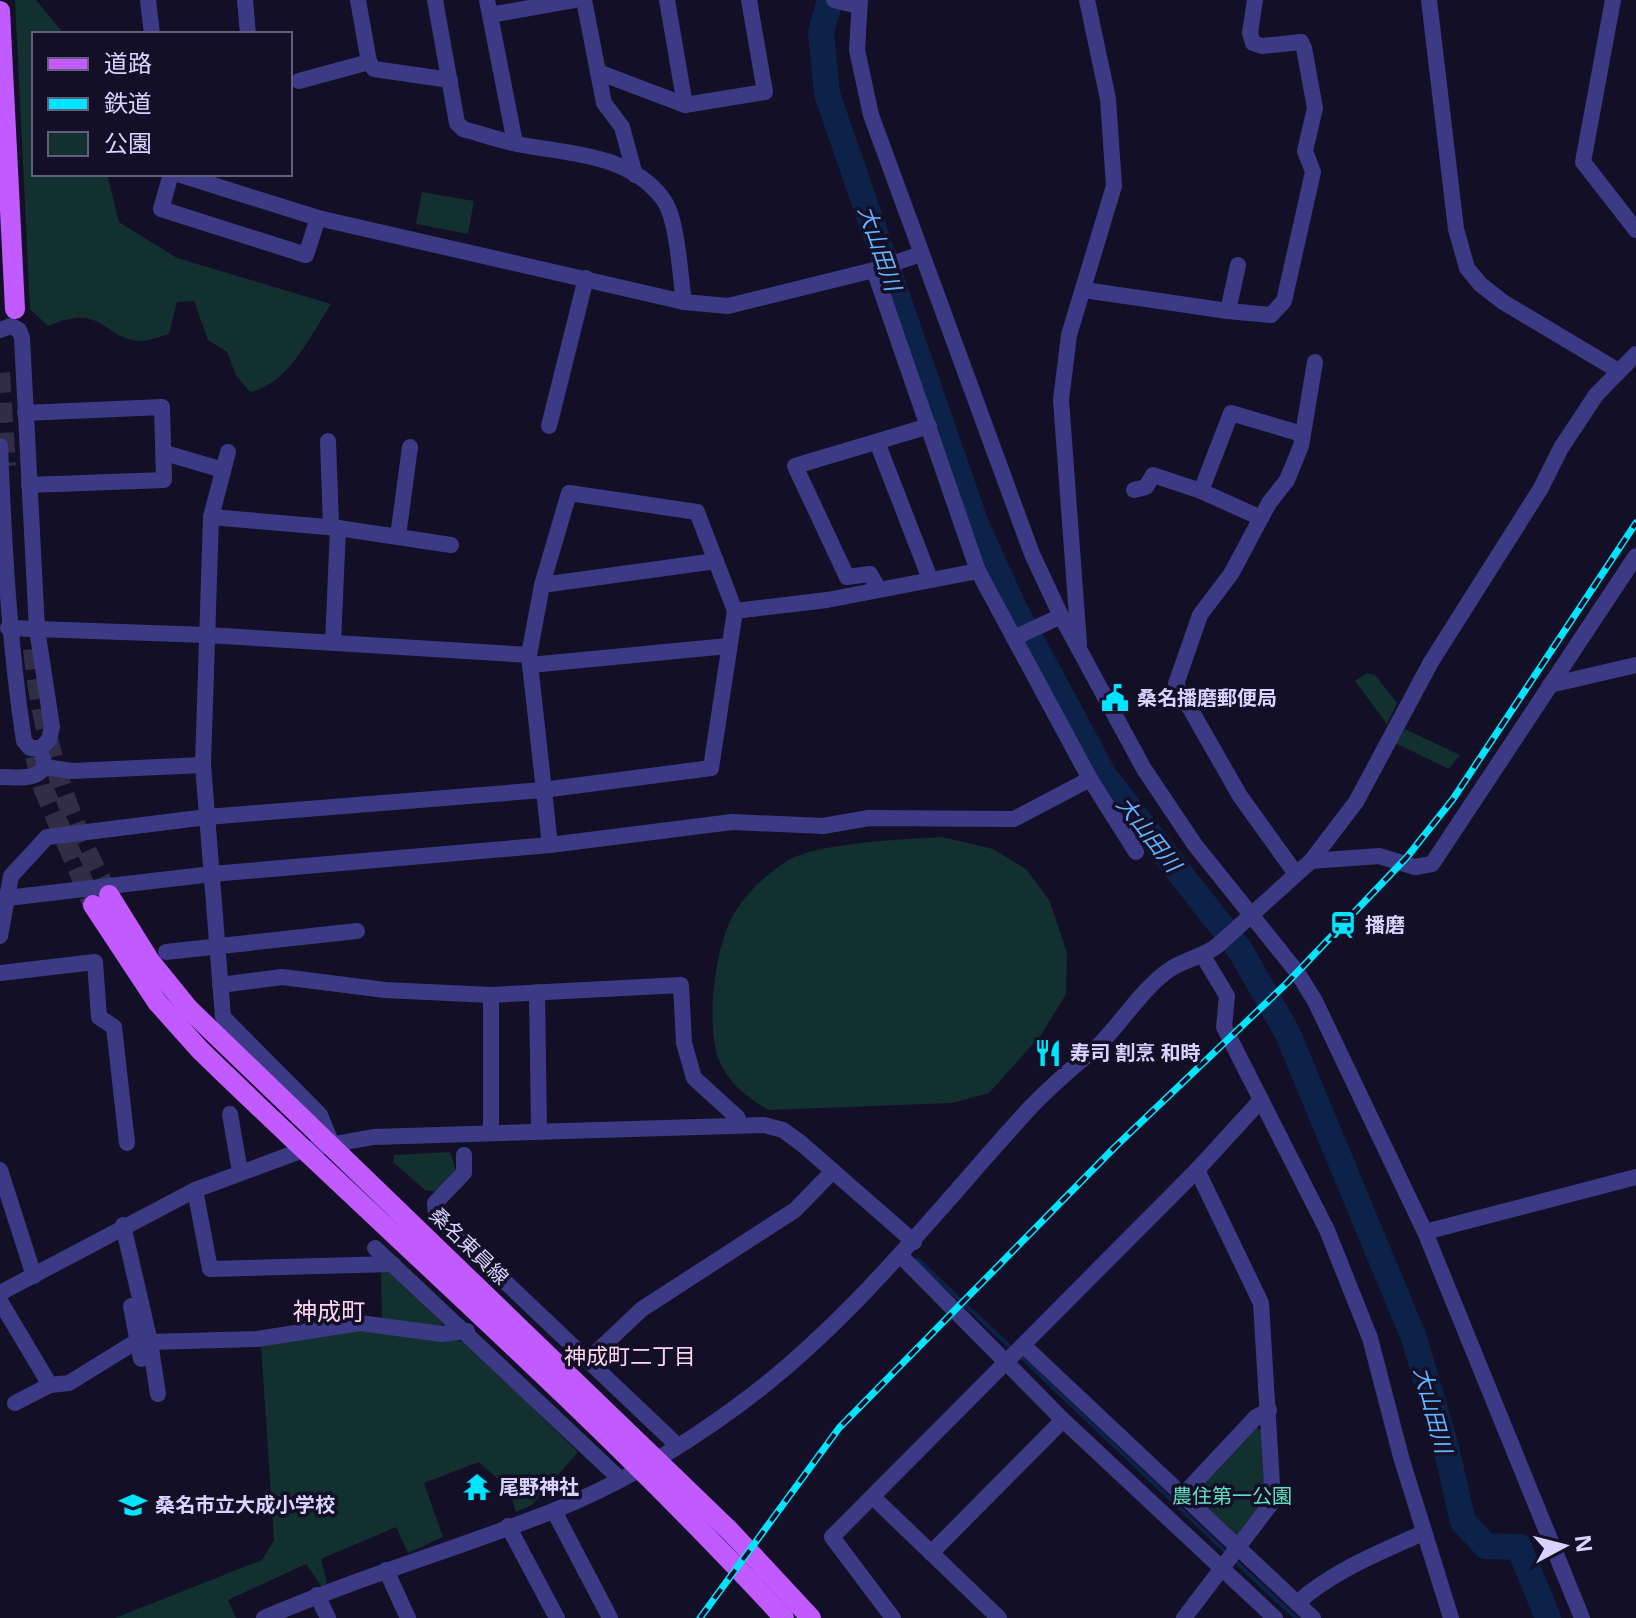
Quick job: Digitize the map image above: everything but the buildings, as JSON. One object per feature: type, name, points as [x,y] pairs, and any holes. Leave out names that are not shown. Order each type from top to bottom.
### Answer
[{"type":"main road","points":[[0,11],[15,309]]},
{"type":"main road","name":"桑名東員線","points":[[784,1618],[725,1554],[596,1428],[200,1050],[157,1002],[101,900],[189,1009],[332,1144],[606,1415],[730,1531],[811,1618]]},
{"type":"street","points":[[148,0],[152,32]]},
{"type":"street","points":[[245,0],[248,32]]},
{"type":"street","points":[[358,0],[369,62],[382,72],[450,80]]},
{"type":"street","points":[[435,0],[457,123],[463,129],[515,143],[587,155],[635,175],[664,199],[670,215],[684,302]]},
{"type":"street","points":[[515,143],[488,7],[574,0]]},
{"type":"street","points":[[584,0],[604,103],[622,127],[635,175]]},
{"type":"street","points":[[667,0],[685,105]]},
{"type":"street","points":[[598,72],[685,105],[765,92],[749,0]]},
{"type":"street","points":[[1080,650],[1061,400],[1069,335],[1114,174],[1108,99],[1087,0]]},
{"type":"street","points":[[1084,290],[1271,315],[1284,301],[1313,172],[1305,151],[1315,108],[1301,42],[1262,46],[1253,43],[1250,33],[1255,0]]},
{"type":"street","points":[[1429,0],[1456,229],[1467,268],[1480,284],[1503,302],[1617,370]]},
{"type":"street","points":[[1613,0],[1583,162],[1630,212],[1636,230]]},
{"type":"street","points":[[849,2],[860,75],[917,255],[1057,618],[1080,650],[1144,769],[1195,845],[1248,917],[1297,972],[1315,1001],[1425,1232],[1582,1618]]},
{"type":"street","points":[[299,81],[369,62]]},
{"type":"street","points":[[170,176],[161,209],[306,255],[318,218]]},
{"type":"street","points":[[184,176],[318,218],[684,302],[728,306],[877,269],[917,255]]},
{"type":"street","points":[[1228,311],[1238,265]]},
{"type":"street","points":[[877,269],[978,571],[1017,637],[1090,779],[1136,852]]},
{"type":"street","points":[[549,426],[586,278]]},
{"type":"street","points":[[0,330],[11,326],[19,330],[22,338],[37,629],[52,727],[49,740],[41,748],[30,748],[24,741],[7,678],[8,628],[0,446]]},
{"type":"street","points":[[264,1618],[317,1595],[554,1511],[673,1450],[737,1406],[795,1359],[914,1242],[1030,1108],[1102,1042],[1169,970],[1203,956],[1217,946],[1311,861],[1356,802],[1431,662],[1541,488],[1561,448],[1617,370],[1636,354]]},
{"type":"street","points":[[1296,874],[1240,796],[1176,684],[1200,615],[1231,574],[1261,518],[1287,480],[1302,434],[1315,362]]},
{"type":"street","points":[[25,413],[162,407],[165,453],[164,480],[29,485]]},
{"type":"street","points":[[1201,491],[1231,413],[1302,434]]},
{"type":"street","points":[[878,588],[870,574],[847,577],[795,466],[929,426]]},
{"type":"street","points":[[328,441],[334,527],[333,643]]},
{"type":"street","points":[[877,442],[930,579]]},
{"type":"street","points":[[398,536],[410,447]]},
{"type":"street","points":[[228,452],[211,517],[203,765],[223,1017],[320,1115],[332,1144]]},
{"type":"street","points":[[165,453],[223,470]]},
{"type":"street","points":[[1134,490],[1146,487],[1153,475],[1201,491],[1261,518]]},
{"type":"street","points":[[0,936],[11,876],[47,837],[207,817],[543,790],[711,768],[735,611],[697,512],[569,493],[542,585],[530,660],[543,790],[550,845]]},
{"type":"street","points":[[211,517],[334,527],[451,545]]},
{"type":"street","points":[[1311,861],[1379,856],[1415,867],[1432,864],[1636,556]]},
{"type":"street","points":[[542,585],[716,561]]},
{"type":"street","points":[[735,611],[827,600],[978,571]]},
{"type":"street","points":[[1017,637],[1057,618]]},
{"type":"street","points":[[8,628],[207,635],[530,660],[728,646]]},
{"type":"street","points":[[1550,685],[1636,665]]},
{"type":"street","points":[[41,748],[45,767]]},
{"type":"street","points":[[0,777],[33,776],[45,767],[72,771],[203,765]]},
{"type":"street","points":[[7,898],[212,874],[550,845],[732,822],[823,826],[884,818],[1014,819],[1090,779]]},
{"type":"street","points":[[166,952],[357,931]]},
{"type":"street","points":[[1203,956],[1227,996],[1224,1027],[1327,1230],[1370,1338],[1423,1533],[1451,1618]]},
{"type":"street","points":[[0,973],[95,962],[99,1017],[114,1027],[127,1143]]},
{"type":"street","points":[[220,985],[282,977],[385,990],[491,995],[681,985],[684,1043],[694,1078],[737,1117],[741,1125]]},
{"type":"street","points":[[537,992],[539,1130]]},
{"type":"street","points":[[491,995],[491,1131]]},
{"type":"street","points":[[893,1618],[832,1537],[1197,1170],[1261,1100]]},
{"type":"street","points":[[230,1114],[240,1172]]},
{"type":"street","points":[[50,1385],[1,1293],[120,1226],[195,1190],[303,1150],[373,1137],[764,1125],[783,1130],[914,1242]]},
{"type":"street","points":[[464,1155],[464,1173],[435,1203],[436,1216],[588,1360],[673,1450]]},
{"type":"street","points":[[0,1170],[34,1276]]},
{"type":"street","points":[[1184,1618],[1273,1501],[1261,1303],[1197,1170]]},
{"type":"street","points":[[588,1360],[642,1309],[795,1210],[833,1171]]},
{"type":"street","points":[[1425,1232],[1636,1177]]},
{"type":"street","points":[[195,1190],[210,1269],[393,1264]]},
{"type":"street","points":[[120,1226],[158,1394]]},
{"type":"street","points":[[375,1248],[625,1476]]},
{"type":"street","points":[[900,1255],[1182,1496],[1275,1618]]},
{"type":"street","points":[[15,1403],[50,1385],[69,1383],[144,1342],[257,1339],[360,1323],[442,1334],[467,1331]]},
{"type":"street","points":[[141,1359],[144,1342]]},
{"type":"street","points":[[1016,1353],[1063,1420],[1230,1558],[1297,1603],[1313,1618]]},
{"type":"street","points":[[1182,1496],[1256,1417],[1269,1410]]},
{"type":"street","points":[[931,1553],[1063,1420]]},
{"type":"street","points":[[874,1498],[999,1618]]},
{"type":"street","points":[[554,1511],[610,1618]]},
{"type":"street","points":[[508,1526],[557,1618]]},
{"type":"street","points":[[1297,1603],[1314,1588],[1376,1554],[1423,1533]]},
{"type":"street","points":[[386,1570],[408,1618]]},
{"type":"street","points":[[317,1595],[328,1618]]},
{"type":"green space","points":[[15,0],[36,0],[62,32],[32,32],[32,176],[108,176],[119,222],[177,258],[331,304],[287,369],[264,387],[250,392],[236,375],[227,352],[208,340],[194,301],[177,302],[169,334],[144,341],[119,335],[102,324],[81,318],[48,326],[30,309]]},
{"type":"green space","points":[[422,192],[474,201],[468,234],[416,224]]},
{"type":"green space","points":[[1367,673],[1375,675],[1397,703],[1387,724],[1355,681]]},
{"type":"green space","points":[[1405,729],[1460,755],[1449,769],[1395,743]]},
{"type":"green space","points":[[942,837],[993,849],[1026,869],[1049,900],[1067,952],[1066,994],[1041,1035],[989,1093],[952,1103],[769,1110],[746,1095],[723,1069],[713,1026],[717,963],[728,926],[740,904],[765,877],[800,855],[862,843]]},
{"type":"green space","points":[[450,1152],[456,1171],[436,1192],[425,1190],[393,1162],[394,1155]]},
{"type":"green space","points":[[381,1270],[389,1270],[443,1324],[440,1327],[382,1320]]},
{"type":"green space","points":[[359,1331],[466,1342],[578,1452],[532,1505],[516,1512],[509,1489],[479,1462],[424,1483],[443,1537],[408,1553],[396,1527],[321,1559],[327,1583],[322,1587],[306,1564],[228,1600],[236,1618],[115,1618],[262,1560],[274,1540],[261,1345]]},
{"type":"green space","name":"農住第一公園","points":[[1256,1428],[1262,1430],[1269,1497],[1240,1536],[1230,1536],[1194,1505],[1195,1494]]},
{"type":"waterway","name":"大山田川","points":[[830,0],[821,32],[827,94],[976,524],[1015,610],[1105,777],[1240,950],[1287,1032],[1414,1338],[1446,1447],[1463,1522],[1486,1546],[1519,1547],[1548,1618]]},
{"type":"waterway","points":[[917,1259],[1011,1348]]},
{"type":"waterway","points":[[1018,1354],[1229,1555]]},
{"type":"waterway","points":[[1235,1561],[1296,1618]]},
{"type":"tunnel","points":[[0,373],[6,466]]},
{"type":"tunnel","points":[[33,649],[43,714],[58,776],[80,836],[109,895]]},
{"type":"tunnel","points":[[35,756],[44,790],[93,905]]},
{"type":"railway","points":[[700,1618],[839,1428],[1115,1147],[1287,983],[1407,857],[1453,799],[1636,523]]},
{"type":"place","name":"桑名播磨郵便局","points":[[1115,698]]},
{"type":"place","name":"播磨","points":[[1343,925]]},
{"type":"place","name":"寿司 割烹 和時","points":[[1048,1053]]},
{"type":"place","name":"尾野神社","points":[[477,1487]]},
{"type":"place","name":"桑名市立大成小学校","points":[[133,1505]]},
{"type":"district","name":"神成町","points":[[329,1312]]},
{"type":"district","name":"神成町二丁目","points":[[630,1356]]}]
